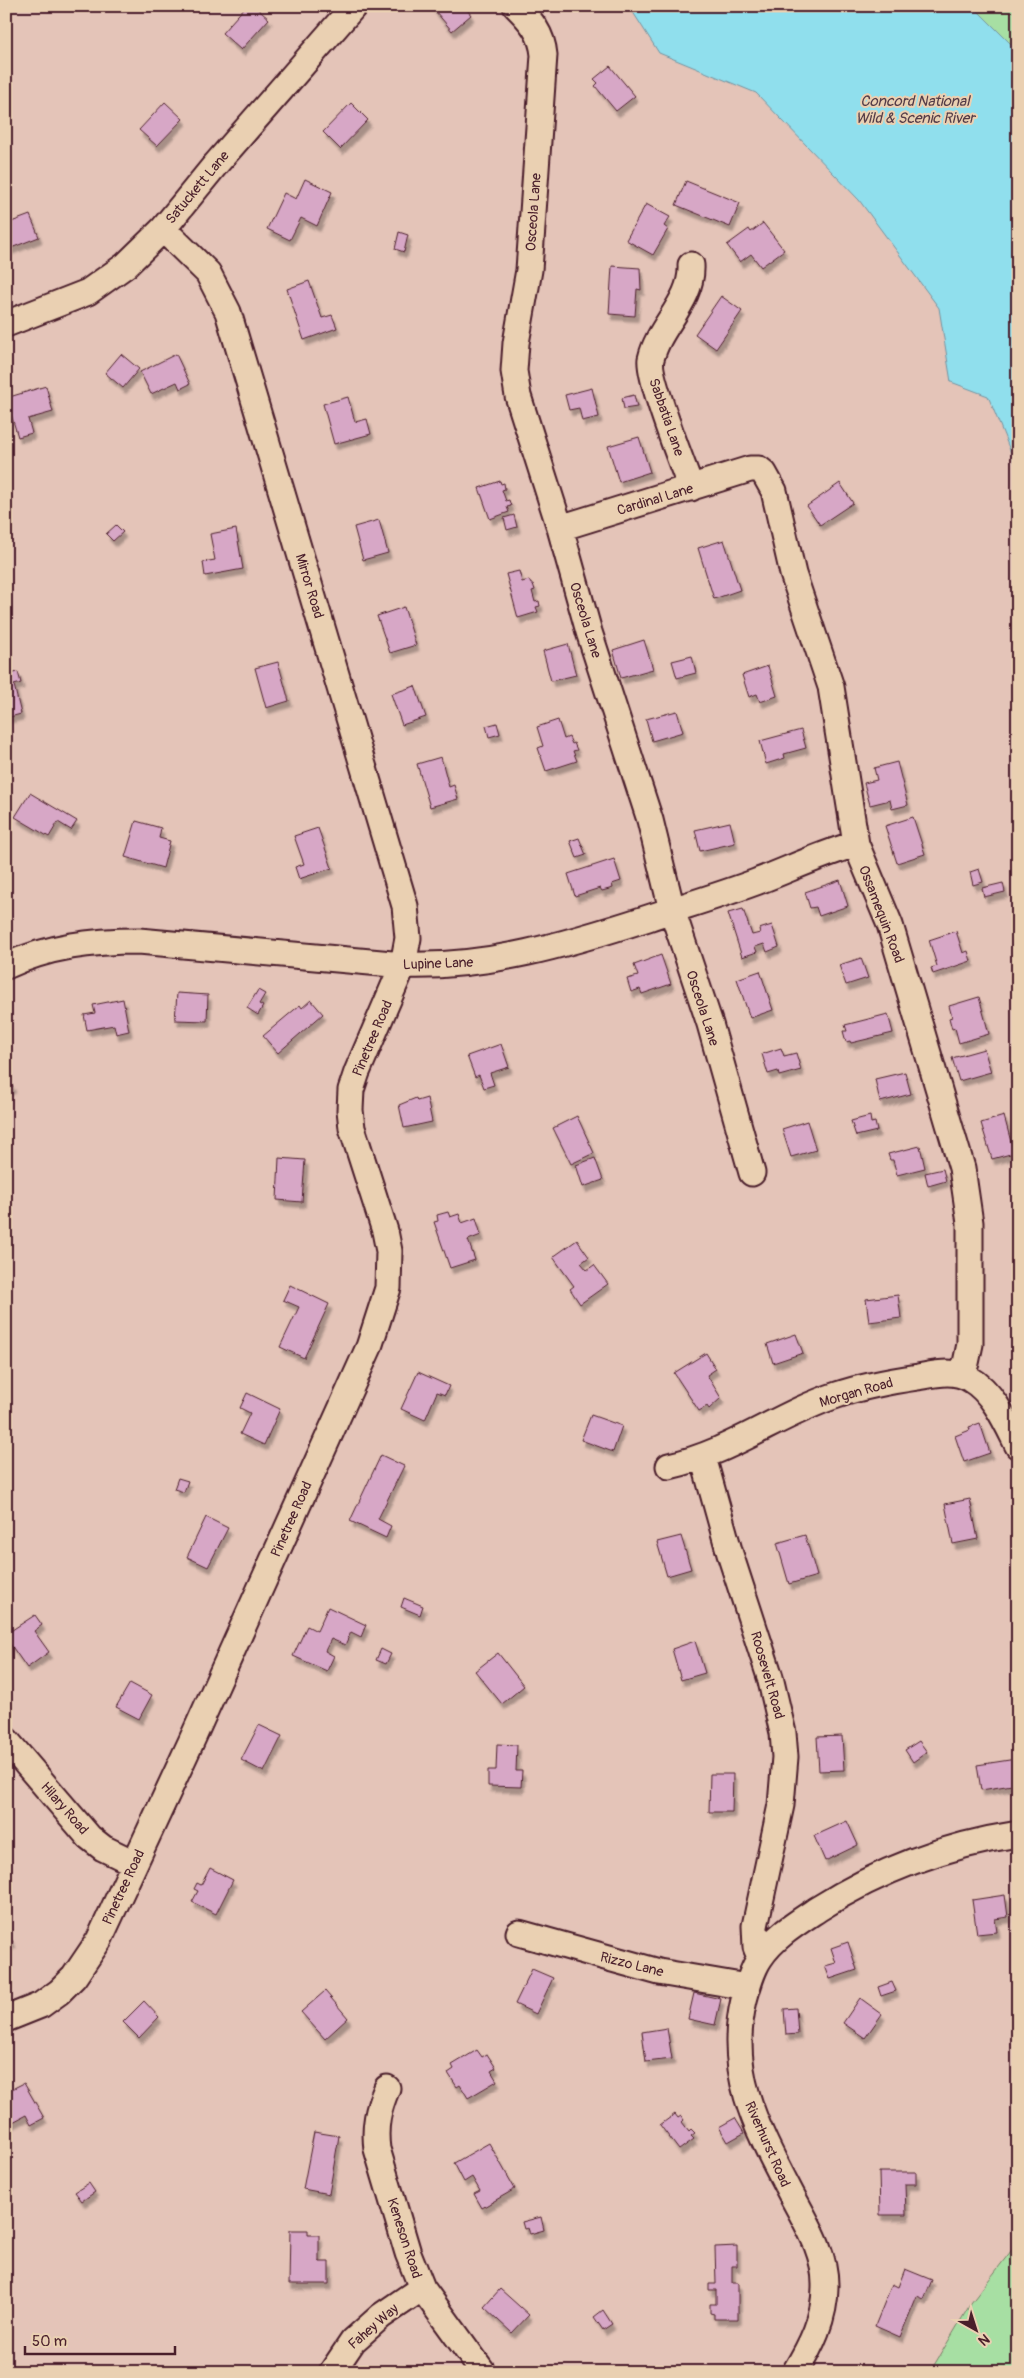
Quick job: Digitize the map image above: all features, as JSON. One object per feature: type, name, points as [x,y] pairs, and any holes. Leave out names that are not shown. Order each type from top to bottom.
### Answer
[{"type":"street","name":"Satuckett Lane","points":[[6,324],[88,292],[126,265],[163,229],[216,164],[354,6]]},
{"type":"street","name":"Osceola Lane","points":[[516,6],[539,32],[543,43],[544,55],[529,270],[516,343],[514,371],[518,396],[560,528],[589,632],[650,820],[672,910],[710,1024],[752,1173]]},
{"type":"street","name":"Mirror Road","points":[[163,229],[208,273],[220,291],[228,312],[406,906],[408,938],[403,965]]},
{"type":"street","name":"Sabbatia Lane","points":[[691,265],[690,284],[658,339],[650,362],[655,384],[691,488]]},
{"type":"street","name":"Cardinal Lane","points":[[560,528],[750,469]]},
{"type":"street","name":"Ossamequin Road","points":[[750,469],[759,469],[764,473],[774,491],[793,574],[831,688],[856,844],[894,940],[927,1046],[966,1186],[970,1223],[970,1344],[966,1363],[960,1374]]},
{"type":"street","name":"Lupine Lane","points":[[6,966],[55,947],[84,942],[111,941],[139,941],[403,965],[430,966],[483,962],[574,941],[672,910],[756,882],[824,854],[856,844]]},
{"type":"street","name":"Pinetree Road","points":[[6,2020],[41,2005],[59,1992],[74,1977],[99,1940],[191,1742],[369,1346],[388,1288],[389,1251],[385,1231],[352,1128],[350,1110],[351,1090],[403,965]]},
{"type":"street","name":"Morgan Road","points":[[669,1466],[703,1457],[836,1395],[895,1380],[946,1373],[960,1374]]},
{"type":"street","points":[[960,1374],[980,1386],[989,1395],[1018,1446]]},
{"type":"street","name":"Roosevelt Road","points":[[703,1457],[730,1554],[770,1677],[784,1733],[785,1764],[781,1805],[754,1926],[756,1947],[760,1957]]},
{"type":"street","name":"Hilary Road","points":[[6,1740],[89,1837],[103,1848],[134,1862]]},
{"type":"street","name":"Riverhurst Road","points":[[795,2372],[813,2340],[820,2321],[826,2287],[824,2270],[814,2236],[761,2134],[746,2093],[739,2058],[738,2030],[747,1987],[760,1957],[783,1934],[840,1896],[894,1869],[955,1846],[1018,1834]]},
{"type":"street","name":"Rizzo Lane","points":[[520,1933],[659,1972],[747,1987]]},
{"type":"street","name":"Keneson Road","points":[[387,2088],[376,2117],[375,2132],[378,2149],[408,2254],[422,2288],[483,2372]]},
{"type":"street","name":"Fahey Way","points":[[332,2372],[353,2341],[388,2311],[422,2288]]},
{"type":"green space","points":[[973,6],[1018,6],[1018,51]]},
{"type":"green space","points":[[1018,2242],[1018,2372],[930,2372],[971,2303]]},
{"type":"water","name":"Concord National Wild & Scenic River","points":[[629,6],[973,6],[1018,51],[1018,470],[988,396],[951,382],[939,308],[859,200],[756,93],[659,53]]},
{"type":"building","points":[[246,6],[254,6],[269,19],[241,50],[222,33]]},
{"type":"building","points":[[431,6],[464,6],[471,15],[452,31]]},
{"type":"building","points":[[610,66],[635,96],[616,111],[595,86],[598,83],[594,79]]},
{"type":"building","points":[[165,102],[183,119],[157,146],[139,130]]},
{"type":"building","points":[[351,103],[368,120],[340,149],[323,132]]},
{"type":"building","points":[[305,179],[332,192],[317,226],[301,218],[290,240],[267,229],[284,193],[296,199]]},
{"type":"building","points":[[686,181],[740,203],[730,227],[676,205]]},
{"type":"building","points":[[646,204],[670,217],[664,226],[668,229],[653,255],[626,240]]},
{"type":"building","points":[[30,215],[39,237],[6,250],[6,224]]},
{"type":"building","points":[[763,223],[784,250],[761,267],[751,254],[740,262],[727,245],[749,229],[751,232]]},
{"type":"building","points":[[399,232],[408,235],[404,252],[395,249]]},
{"type":"building","points":[[612,266],[640,268],[641,290],[637,289],[635,316],[609,314]]},
{"type":"building","points":[[309,281],[322,318],[332,315],[337,328],[304,340],[287,289]]},
{"type":"building","points":[[721,296],[742,311],[716,349],[695,334]]},
{"type":"building","points":[[121,354],[139,369],[123,388],[105,373]]},
{"type":"building","points":[[176,354],[190,384],[180,389],[177,382],[151,394],[140,372]]},
{"type":"building","points":[[46,386],[53,412],[28,419],[32,433],[18,437],[6,398]]},
{"type":"building","points":[[592,388],[599,417],[582,421],[579,408],[569,410],[565,395]]},
{"type":"building","points":[[634,395],[637,407],[624,409],[622,398]]},
{"type":"building","points":[[348,397],[355,422],[367,419],[371,434],[334,444],[323,404]]},
{"type":"building","points":[[639,437],[650,472],[619,482],[608,446]]},
{"type":"building","points":[[500,481],[501,484],[504,483],[505,489],[502,490],[506,501],[509,500],[511,506],[507,507],[509,512],[490,519],[479,488]]},
{"type":"building","points":[[840,483],[853,503],[820,525],[807,506]]},
{"type":"building","points":[[514,515],[517,527],[507,530],[504,518]]},
{"type":"building","points":[[379,520],[388,553],[363,560],[354,527]]},
{"type":"building","points":[[116,525],[123,532],[113,541],[106,534]]},
{"type":"building","points":[[236,529],[243,569],[205,576],[203,562],[215,560],[210,534]]},
{"type":"building","points":[[724,540],[740,590],[714,599],[698,548]]},
{"type":"building","points":[[519,571],[522,582],[529,580],[533,584],[535,590],[532,591],[535,602],[539,601],[540,606],[536,607],[538,612],[518,618],[506,574]]},
{"type":"building","points":[[404,607],[416,645],[390,653],[377,616]]},
{"type":"building","points":[[644,640],[653,669],[621,678],[613,650]]},
{"type":"building","points":[[568,644],[576,675],[551,681],[543,651]]},
{"type":"building","points":[[692,656],[696,673],[677,678],[672,661]]},
{"type":"building","points":[[278,662],[289,701],[266,708],[255,668]]},
{"type":"building","points":[[768,666],[777,696],[760,702],[757,694],[749,697],[742,675]]},
{"type":"building","points":[[18,672],[21,683],[14,685],[21,714],[6,718],[6,675]]},
{"type":"building","points":[[415,686],[426,717],[402,725],[391,694]]},
{"type":"building","points":[[677,711],[683,732],[652,741],[646,719]]},
{"type":"building","points":[[558,720],[564,739],[569,737],[572,744],[574,743],[577,750],[573,751],[577,761],[546,771],[538,748],[543,746],[537,727]]},
{"type":"building","points":[[497,723],[500,734],[489,737],[486,726]]},
{"type":"building","points":[[801,730],[806,748],[784,754],[785,758],[766,764],[760,741]]},
{"type":"building","points":[[441,757],[449,787],[454,785],[458,799],[430,807],[417,764]]},
{"type":"building","points":[[897,762],[908,805],[892,809],[890,800],[870,805],[864,783],[877,780],[874,768]]},
{"type":"building","points":[[30,793],[77,821],[71,830],[58,822],[49,837],[15,817]]},
{"type":"building","points":[[913,817],[925,854],[897,863],[885,826]]},
{"type":"building","points":[[136,821],[161,828],[159,838],[170,841],[163,868],[125,857]]},
{"type":"building","points":[[730,822],[735,843],[700,851],[695,830]]},
{"type":"building","points":[[318,828],[332,868],[299,879],[295,867],[304,864],[294,836]]},
{"type":"building","points":[[579,838],[586,855],[577,858],[570,841]]},
{"type":"building","points":[[614,859],[621,881],[612,884],[613,888],[602,891],[600,888],[575,896],[568,874]]},
{"type":"building","points":[[979,869],[983,882],[973,885],[970,872]]},
{"type":"building","points":[[840,880],[848,906],[819,916],[816,907],[810,908],[805,892]]},
{"type":"building","points":[[1003,883],[1005,892],[984,897],[982,888]]},
{"type":"building","points":[[743,909],[752,935],[760,933],[759,929],[772,925],[779,947],[767,952],[764,944],[755,947],[757,952],[742,957],[728,913]]},
{"type":"building","points":[[956,931],[963,953],[968,951],[971,961],[933,974],[931,968],[937,966],[929,940]]},
{"type":"building","points":[[661,955],[671,984],[642,994],[640,989],[631,992],[627,979],[638,976],[634,965]]},
{"type":"building","points":[[861,958],[868,978],[846,985],[839,965]]},
{"type":"building","points":[[760,971],[773,1010],[750,1018],[737,979]]},
{"type":"building","points":[[258,990],[265,994],[259,1004],[263,1006],[258,1015],[247,1008]]},
{"type":"building","points":[[177,993],[208,995],[207,1021],[175,1020]]},
{"type":"building","points":[[979,997],[989,1034],[959,1043],[955,1028],[952,1029],[949,1018],[952,1017],[949,1006]]},
{"type":"building","points":[[123,999],[129,1031],[116,1034],[114,1025],[87,1030],[84,1015],[95,1013],[93,1005]]},
{"type":"building","points":[[311,1000],[323,1014],[278,1053],[263,1036],[300,1005],[302,1008]]},
{"type":"building","points":[[888,1014],[893,1033],[851,1043],[850,1041],[846,1042],[843,1031],[847,1031],[845,1025]]},
{"type":"building","points":[[501,1044],[509,1067],[490,1073],[494,1085],[484,1088],[479,1075],[475,1077],[467,1056]]},
{"type":"building","points":[[781,1048],[784,1056],[796,1053],[801,1070],[779,1076],[778,1071],[768,1074],[762,1054]]},
{"type":"building","points":[[984,1049],[991,1072],[959,1081],[952,1058]]},
{"type":"building","points":[[905,1072],[911,1094],[880,1102],[875,1079]]},
{"type":"building","points":[[6,1077],[13,1087],[6,1091]]},
{"type":"building","points":[[416,1098],[417,1101],[427,1098],[432,1122],[404,1128],[399,1105]]},
{"type":"building","points":[[577,1116],[594,1153],[571,1164],[553,1128]]},
{"type":"building","points":[[870,1116],[871,1123],[875,1122],[877,1131],[856,1136],[851,1121]]},
{"type":"building","points":[[1004,1116],[1014,1153],[992,1159],[981,1123]]},
{"type":"building","points":[[807,1121],[816,1150],[791,1157],[782,1129]]},
{"type":"building","points":[[920,1146],[925,1168],[897,1175],[893,1160],[890,1160],[888,1154]]},
{"type":"building","points":[[279,1158],[305,1160],[302,1202],[277,1200]]},
{"type":"building","points":[[595,1158],[603,1180],[583,1187],[576,1165]]},
{"type":"building","points":[[943,1169],[946,1181],[928,1186],[925,1173]]},
{"type":"building","points":[[1015,1203],[1018,1203],[1018,1259],[1013,1260],[1013,1225],[1016,1225]]},
{"type":"building","points":[[448,1212],[450,1217],[459,1214],[462,1223],[476,1218],[481,1235],[468,1240],[475,1260],[450,1268],[434,1222],[438,1221],[437,1215]]},
{"type":"building","points":[[577,1240],[589,1257],[581,1263],[587,1270],[594,1265],[608,1284],[580,1304],[570,1289],[574,1286],[553,1257]]},
{"type":"building","points":[[290,1285],[329,1304],[304,1358],[280,1347],[299,1307],[283,1300]]},
{"type":"building","points":[[898,1295],[901,1318],[869,1322],[866,1299]]},
{"type":"building","points":[[796,1334],[803,1353],[773,1363],[767,1344]]},
{"type":"building","points":[[706,1353],[716,1369],[707,1375],[721,1398],[709,1409],[707,1406],[699,1411],[674,1373]]},
{"type":"building","points":[[418,1372],[449,1386],[445,1395],[437,1392],[425,1420],[401,1409]]},
{"type":"building","points":[[247,1393],[280,1409],[264,1445],[240,1434],[250,1413],[240,1408]]},
{"type":"building","points":[[591,1415],[622,1426],[613,1452],[581,1440]]},
{"type":"building","points":[[980,1423],[990,1453],[964,1462],[955,1436],[970,1430],[969,1427]]},
{"type":"building","points":[[381,1455],[404,1466],[378,1519],[391,1526],[386,1538],[350,1521]]},
{"type":"building","points":[[178,1478],[188,1481],[184,1492],[174,1489]]},
{"type":"building","points":[[970,1499],[978,1539],[953,1544],[945,1504]]},
{"type":"building","points":[[206,1517],[228,1528],[208,1567],[187,1557]]},
{"type":"building","points":[[805,1535],[817,1576],[789,1584],[777,1543]]},
{"type":"building","points":[[681,1536],[691,1569],[667,1576],[657,1542]]},
{"type":"building","points":[[404,1598],[423,1606],[420,1615],[401,1607]]},
{"type":"building","points":[[328,1607],[366,1625],[361,1637],[351,1632],[345,1645],[331,1639],[325,1651],[334,1656],[327,1671],[293,1656],[307,1626],[317,1631]]},
{"type":"building","points":[[35,1615],[42,1625],[34,1631],[49,1652],[27,1668],[6,1638],[6,1634]]},
{"type":"building","points":[[695,1641],[705,1673],[681,1680],[672,1649]]},
{"type":"building","points":[[381,1649],[391,1654],[386,1664],[376,1660]]},
{"type":"building","points":[[498,1653],[524,1686],[502,1704],[475,1671]]},
{"type":"building","points":[[130,1683],[152,1695],[139,1719],[116,1707]]},
{"type":"building","points":[[259,1725],[282,1736],[264,1772],[241,1760]]},
{"type":"building","points":[[842,1736],[844,1770],[819,1771],[817,1737]]},
{"type":"building","points":[[919,1741],[927,1752],[913,1762],[905,1750]]},
{"type":"building","points":[[497,1744],[517,1745],[516,1771],[522,1771],[521,1787],[488,1786],[488,1770],[496,1770]]},
{"type":"building","points":[[1016,1759],[1018,1784],[981,1790],[977,1765]]},
{"type":"building","points":[[710,1774],[733,1774],[732,1812],[709,1812]]},
{"type":"building","points":[[847,1821],[858,1845],[825,1861],[814,1836]]},
{"type":"building","points":[[210,1868],[233,1880],[216,1914],[192,1902],[198,1891],[194,1889],[197,1883],[201,1885]]},
{"type":"building","points":[[1005,1895],[1008,1917],[995,1919],[997,1932],[977,1934],[972,1900]]},
{"type":"building","points":[[6,1932],[13,1942],[6,1947]]},
{"type":"building","points":[[848,1942],[857,1970],[830,1979],[825,1966],[836,1963],[831,1948]]},
{"type":"building","points":[[532,1969],[553,1978],[536,2014],[515,2004]]},
{"type":"building","points":[[892,1982],[896,1991],[881,1996],[878,1987]]},
{"type":"building","points":[[325,1991],[348,2018],[325,2039],[301,2012]]},
{"type":"building","points":[[694,1993],[721,1999],[715,2025],[688,2019]]},
{"type":"building","points":[[860,1998],[882,2014],[865,2038],[843,2023]]},
{"type":"building","points":[[144,2001],[159,2017],[139,2038],[123,2022]]},
{"type":"building","points":[[796,2008],[798,2034],[786,2035],[784,2009]]},
{"type":"building","points":[[667,2028],[672,2059],[646,2062],[642,2032]]},
{"type":"building","points":[[477,2050],[482,2057],[487,2054],[496,2068],[491,2071],[497,2081],[468,2098],[460,2085],[457,2087],[448,2073],[454,2069],[452,2065]]},
{"type":"building","points":[[24,2083],[44,2118],[31,2125],[26,2115],[9,2124],[6,2120],[6,2092]]},
{"type":"building","points":[[675,2114],[678,2118],[681,2116],[684,2120],[682,2122],[689,2131],[691,2129],[695,2133],[691,2136],[694,2139],[679,2150],[660,2125]]},
{"type":"building","points":[[735,2118],[744,2133],[728,2142],[719,2127]]},
{"type":"building","points":[[314,2132],[339,2136],[329,2194],[303,2189]]},
{"type":"building","points":[[489,2143],[515,2189],[482,2208],[474,2194],[480,2191],[472,2177],[464,2182],[454,2163]]},
{"type":"building","points":[[879,2172],[916,2172],[916,2184],[905,2184],[906,2215],[880,2215]]},
{"type":"building","points":[[89,2183],[95,2192],[82,2201],[75,2192]]},
{"type":"building","points":[[541,2217],[544,2230],[530,2234],[528,2228],[524,2229],[522,2222]]},
{"type":"building","points":[[290,2230],[308,2230],[308,2235],[319,2235],[319,2262],[329,2262],[329,2284],[289,2284]]},
{"type":"building","points":[[737,2246],[737,2266],[732,2266],[732,2283],[738,2283],[738,2319],[714,2319],[714,2314],[710,2313],[710,2304],[716,2304],[716,2290],[709,2290],[709,2284],[716,2284],[715,2247]]},
{"type":"building","points":[[905,2269],[932,2280],[924,2299],[917,2296],[900,2337],[875,2326],[892,2284],[898,2287]]},
{"type":"building","points":[[500,2289],[529,2315],[512,2333],[484,2307]]},
{"type":"building","points":[[603,2310],[612,2324],[603,2330],[594,2317]]}]
